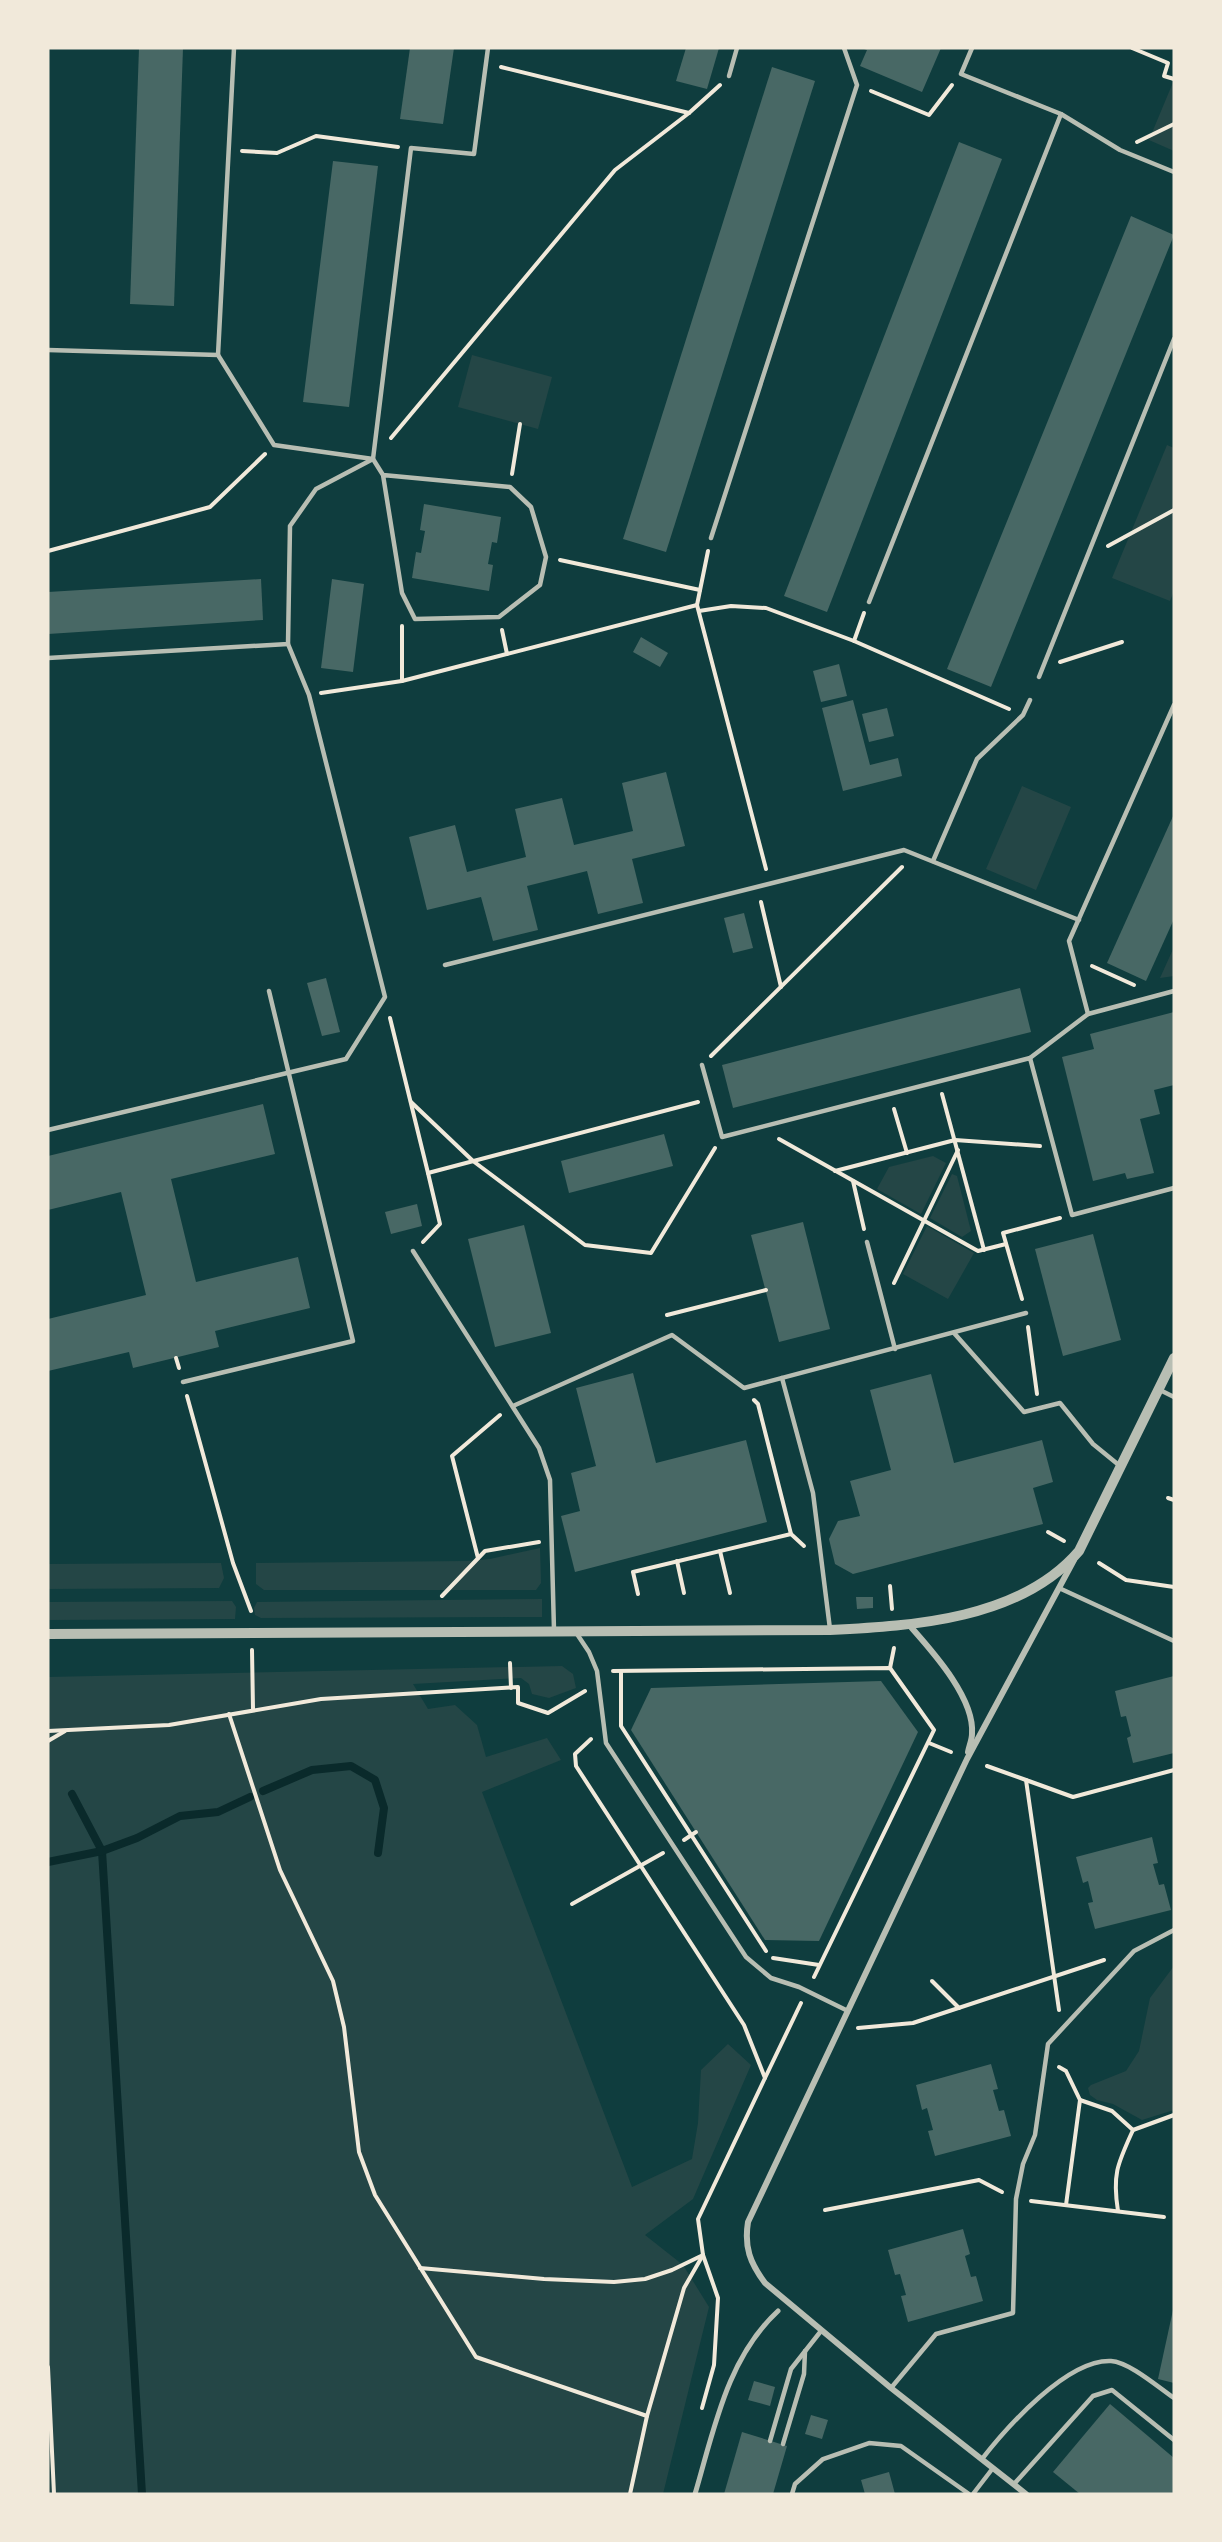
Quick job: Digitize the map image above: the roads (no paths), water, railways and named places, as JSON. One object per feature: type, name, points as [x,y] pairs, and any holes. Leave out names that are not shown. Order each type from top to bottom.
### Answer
[{"type":"street","points":[[1026,2494],[891,2388],[765,2283],[753,2268],[746,2239],[748,2222],[967,1759],[1079,1551],[1174,1358]]},
{"type":"street","points":[[48,1635],[830,1629],[910,1626],[960,1616],[1027,1591],[1065,1568],[1079,1551]]},
{"type":"street","points":[[910,1626],[942,1664],[963,1697],[972,1732],[967,1759]]},
{"type":"street","points":[[695,2494],[722,2402],[736,2367],[756,2333],[778,2311]]},
{"type":"lane","points":[[234,48],[218,354],[274,445],[373,459]]},
{"type":"lane","points":[[383,475],[510,487],[531,507],[546,557],[540,585],[499,617],[415,619],[402,593],[383,475],[373,459],[411,148],[474,154],[488,48]]},
{"type":"lane","points":[[729,76],[737,48]]},
{"type":"lane","points":[[711,538],[857,85],[844,48]]},
{"type":"lane","points":[[972,48],[961,74],[1061,114],[1120,150],[1174,172]]},
{"type":"lane","points":[[869,602],[1061,114]]},
{"type":"lane","points":[[1039,677],[1174,339]]},
{"type":"lane","points":[[48,350],[218,354]]},
{"type":"lane","points":[[48,1130],[346,1059],[385,997],[309,695],[288,644],[290,526],[316,489],[373,459]]},
{"type":"lane","points":[[48,658],[288,644]]},
{"type":"lane","points":[[933,861],[976,759],[1023,715],[1030,700]]},
{"type":"lane","points":[[1088,1014],[1070,941],[1174,705]]},
{"type":"lane","points":[[445,965],[904,850],[1079,920]]},
{"type":"lane","points":[[183,1382],[353,1341],[269,991]]},
{"type":"lane","points":[[702,1065],[722,1137],[1030,1058],[1088,1014],[1174,991]]},
{"type":"lane","points":[[1030,1058],[1072,1215],[1174,1188]]},
{"type":"lane","points":[[867,1242],[895,1349]]},
{"type":"lane","points":[[413,1251],[539,1448],[550,1480],[554,1630]]},
{"type":"lane","points":[[513,1406],[672,1335],[744,1388],[1026,1313]]},
{"type":"lane","points":[[954,1333],[1024,1412],[1060,1403],[1093,1444],[1120,1466]]},
{"type":"lane","points":[[782,1378],[813,1493],[830,1629]]},
{"type":"lane","points":[[1158,1389],[1174,1397]]},
{"type":"lane","points":[[1059,1588],[1174,1641]]},
{"type":"lane","points":[[573,1630],[590,1652],[597,1671],[606,1743],[746,1957],[771,1978],[807,1991],[848,2010]]},
{"type":"lane","points":[[891,2388],[936,2334],[1013,2313],[1016,2199],[1023,2164],[1035,2134],[1048,2044],[1063,2031],[1134,1951],[1174,1930]]},
{"type":"lane","points":[[770,2441],[791,2369],[821,2331]]},
{"type":"lane","points":[[783,2444],[804,2374],[805,2350]]},
{"type":"lane","points":[[982,2459],[1025,2411],[1078,2368],[1112,2361],[1135,2371],[1174,2398]]},
{"type":"lane","points":[[1014,2484],[1093,2396],[1112,2390],[1174,2440]]},
{"type":"lane","points":[[792,2494],[795,2484],[823,2459],[869,2443],[900,2446],[971,2494],[993,2468]]},
{"type":"waterway","points":[[263,1791],[312,1770],[351,1766],[375,1780],[384,1808],[378,1853]]},
{"type":"waterway","points":[[72,1794],[102,1851],[142,2494]]},
{"type":"waterway","points":[[48,1862],[102,1851],[137,1838],[180,1816],[218,1812],[250,1797]]}]
